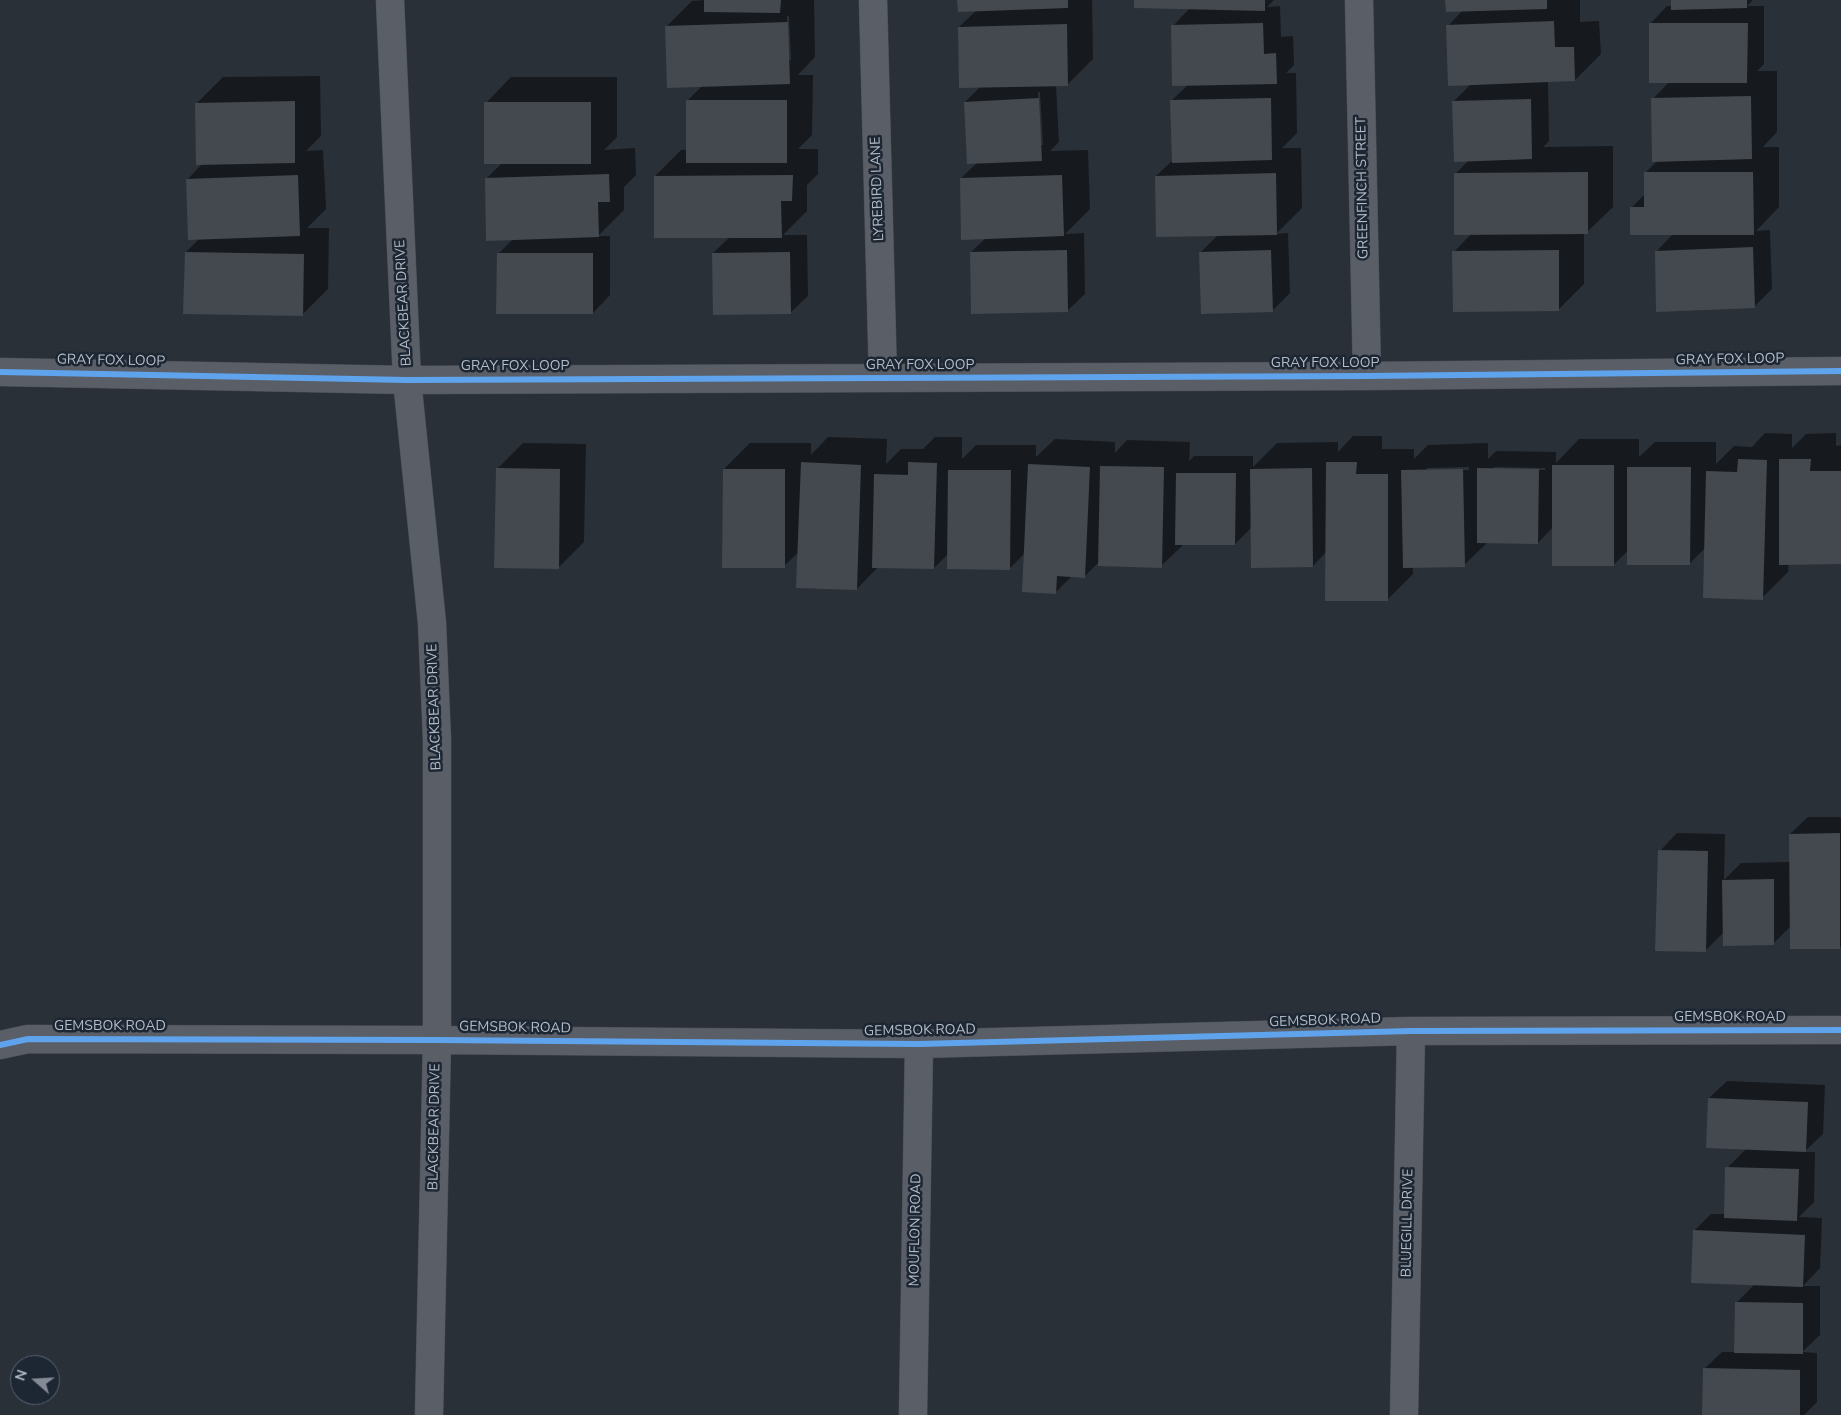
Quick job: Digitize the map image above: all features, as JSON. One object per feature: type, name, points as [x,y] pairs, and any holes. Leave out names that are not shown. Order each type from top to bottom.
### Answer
[{"type":"street","name":"BLACKBEAR DRIVE","points":[[390,0],[408,380],[432,624],[438,740],[437,1040],[429,1415]]},
{"type":"street","name":"LYREBIRD LANE","points":[[873,0],[883,378]]},
{"type":"street","name":"GREENFINCH STREET","points":[[1359,0],[1367,376]]},
{"type":"street","name":"GRAY FOX LOOP","points":[[0,372],[408,380],[1367,376],[1841,371]]},
{"type":"street","name":"GEMSBOK ROAD","points":[[0,1045],[28,1039],[919,1044],[1411,1031],[1841,1030]]},
{"type":"street","name":"BLUEGILL DRIVE","points":[[1404,1415],[1411,1031]]},
{"type":"street","name":"MOUFLON ROAD","points":[[913,1415],[919,1044]]},
{"type":"building","points":[[704,0],[781,0],[780,13],[704,12]]},
{"type":"building","points":[[957,0],[1068,0],[1068,8],[958,12]]},
{"type":"building","points":[[1134,0],[1265,0],[1265,11],[1134,8]]},
{"type":"building","points":[[1445,0],[1547,0],[1547,9],[1446,12]]},
{"type":"building","points":[[1671,0],[1747,0],[1747,8],[1671,10]]},
{"type":"building","points":[[1554,21],[1555,47],[1574,47],[1575,81],[1448,86],[1446,25]]},
{"type":"building","points":[[788,22],[790,84],[667,88],[665,26]]},
{"type":"building","points":[[1263,23],[1264,54],[1276,53],[1277,84],[1172,86],[1171,25]]},
{"type":"building","points":[[1649,23],[1748,23],[1747,83],[1649,83]]},
{"type":"building","points":[[1067,24],[1068,86],[959,88],[958,27]]},
{"type":"building","points":[[1751,96],[1752,159],[1652,162],[1651,98]]},
{"type":"building","points":[[1039,98],[1042,161],[967,164],[964,102]]},
{"type":"building","points":[[1271,98],[1272,160],[1172,163],[1170,100]]},
{"type":"building","points":[[1531,99],[1532,159],[1454,162],[1452,101]]},
{"type":"building","points":[[686,100],[787,100],[787,163],[686,163]]},
{"type":"building","points":[[295,101],[295,163],[196,165],[195,103]]},
{"type":"building","points":[[484,102],[591,102],[591,164],[484,164]]},
{"type":"building","points":[[1588,172],[1588,234],[1454,235],[1454,173]]},
{"type":"building","points":[[1644,172],[1753,172],[1754,235],[1630,235],[1630,207],[1644,207]]},
{"type":"building","points":[[1276,173],[1277,235],[1156,237],[1155,176]]},
{"type":"building","points":[[609,174],[610,202],[598,202],[599,237],[486,241],[485,178]]},
{"type":"building","points":[[298,175],[300,236],[188,240],[186,179]]},
{"type":"building","points":[[793,175],[792,201],[781,201],[782,238],[654,238],[654,176]]},
{"type":"building","points":[[1062,175],[1064,236],[961,240],[960,178]]},
{"type":"building","points":[[1753,247],[1755,308],[1656,312],[1655,251]]},
{"type":"building","points":[[1067,250],[1068,312],[971,314],[970,252]]},
{"type":"building","points":[[1271,250],[1273,312],[1201,314],[1199,252]]},
{"type":"building","points":[[1559,250],[1559,311],[1453,312],[1452,251]]},
{"type":"building","points":[[185,252],[304,254],[303,316],[183,314]]},
{"type":"building","points":[[790,252],[791,314],[713,315],[712,253]]},
{"type":"building","points":[[497,253],[593,253],[593,314],[496,314]]},
{"type":"building","points":[[1738,459],[1767,460],[1763,600],[1703,598],[1706,471],[1737,472]]},
{"type":"building","points":[[1779,459],[1811,459],[1810,471],[1841,471],[1841,564],[1779,565]]},
{"type":"building","points":[[801,462],[861,465],[857,590],[796,588]]},
{"type":"building","points":[[908,462],[937,463],[934,569],[872,568],[874,474],[908,475]]},
{"type":"building","points":[[1326,462],[1357,462],[1356,474],[1388,474],[1388,601],[1325,601]]},
{"type":"building","points":[[1028,464],[1090,467],[1085,578],[1057,576],[1056,594],[1022,592]]},
{"type":"building","points":[[1552,465],[1614,465],[1614,566],[1552,566]]},
{"type":"building","points":[[1100,466],[1164,467],[1162,568],[1098,566]]},
{"type":"building","points":[[1627,467],[1691,467],[1690,565],[1627,565]]},
{"type":"building","points":[[496,468],[560,469],[559,569],[494,568]]},
{"type":"building","points":[[1312,468],[1313,567],[1251,568],[1250,469]]},
{"type":"building","points":[[1477,468],[1539,469],[1538,544],[1477,543]]},
{"type":"building","points":[[723,469],[785,469],[785,568],[722,568]]},
{"type":"building","points":[[1463,469],[1465,567],[1403,568],[1401,470]]},
{"type":"building","points":[[948,470],[1011,470],[1010,570],[947,569]]},
{"type":"building","points":[[1176,473],[1236,473],[1235,545],[1175,545]]},
{"type":"building","points":[[1840,833],[1840,949],[1790,949],[1789,834]]},
{"type":"building","points":[[1658,850],[1708,851],[1706,952],[1655,951]]},
{"type":"building","points":[[1774,879],[1774,945],[1723,946],[1722,880]]},
{"type":"building","points":[[1708,1098],[1808,1102],[1806,1152],[1706,1148]]},
{"type":"building","points":[[1725,1167],[1799,1169],[1797,1221],[1724,1218]]},
{"type":"building","points":[[1693,1230],[1805,1235],[1803,1287],[1691,1283]]},
{"type":"building","points":[[1735,1302],[1803,1303],[1803,1354],[1734,1353]]},
{"type":"building","points":[[1703,1368],[1800,1370],[1800,1415],[1702,1415]]},
{"type":"cycle path","points":[[0,372],[407,380],[1367,376],[1841,371]]},
{"type":"cycle path","points":[[0,1045],[28,1039],[919,1044],[1411,1031],[1841,1030]]}]
